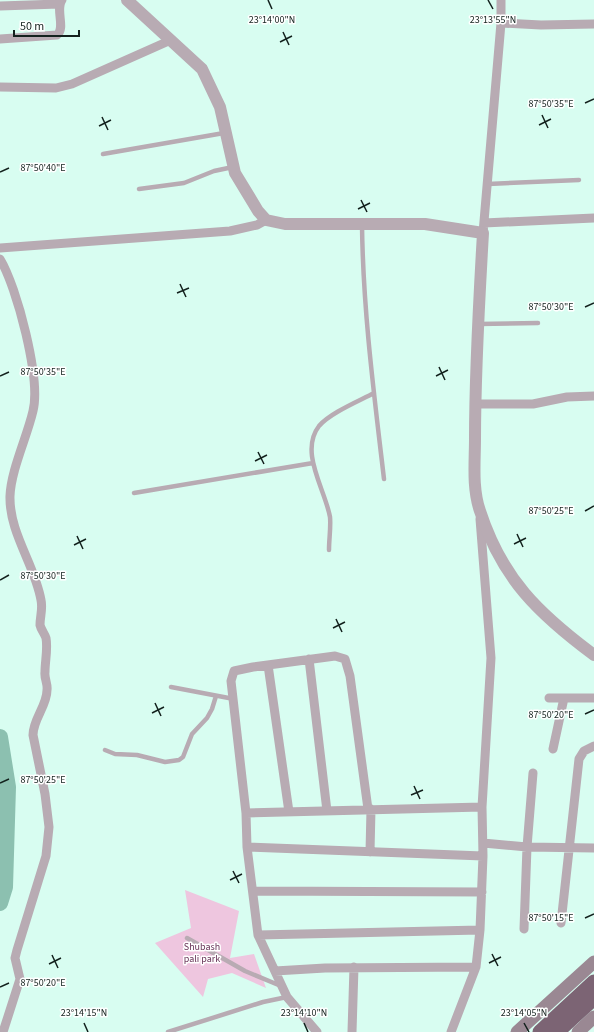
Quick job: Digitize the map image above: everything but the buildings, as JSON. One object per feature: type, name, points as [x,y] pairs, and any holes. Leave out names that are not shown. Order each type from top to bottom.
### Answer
[{"type":"highway","points":[[540,1032],[594,982]]},
{"type":"highway","points":[[557,1032],[594,998]]},
{"type":"main road","points":[[517,1032],[594,962]]},
{"type":"main road","points":[[578,1032],[594,1017]]},
{"type":"street","points":[[127,0],[202,69],[220,107],[235,173],[258,211],[266,220],[285,224],[425,224],[484,228],[594,218]]},
{"type":"street","points":[[451,1032],[476,967],[482,892],[482,808],[491,658],[476,487],[475,404],[484,228],[501,23],[501,0]]},
{"type":"street","points":[[0,6],[60,2],[60,30],[57,35],[0,39]]},
{"type":"street","points":[[501,23],[541,25],[594,24]]},
{"type":"street","points":[[0,87],[56,88],[72,84],[171,40]]},
{"type":"street","points":[[0,248],[230,231],[257,225],[266,220]]},
{"type":"street","points":[[0,259],[10,279],[24,329],[33,366],[36,388],[34,410],[12,482],[10,496],[12,512],[19,536],[39,591],[42,611],[40,626],[47,643],[44,674],[48,690],[33,726],[33,735],[45,794],[49,827],[46,856],[15,958],[20,979],[3,1032]]},
{"type":"street","points":[[475,404],[533,404],[567,397],[594,396]]},
{"type":"street","points":[[479,510],[494,547],[512,578],[530,601],[547,618],[594,656]]},
{"type":"street","points":[[317,1032],[280,986],[275,971],[258,935],[247,847],[246,813],[231,681],[234,671],[336,656],[345,659],[348,664],[370,809],[370,852]]},
{"type":"street","points":[[309,659],[327,811]]},
{"type":"street","points":[[268,665],[289,812]]},
{"type":"street","points":[[550,698],[594,698]]},
{"type":"street","points":[[553,749],[564,698]]},
{"type":"street","points":[[560,923],[579,759],[584,751],[593,744]]},
{"type":"street","points":[[524,929],[527,847],[533,773]]},
{"type":"street","points":[[246,813],[370,809],[482,808]]},
{"type":"street","points":[[483,843],[527,847],[594,848]]},
{"type":"street","points":[[247,847],[483,856]]},
{"type":"street","points":[[253,892],[482,892]]},
{"type":"street","points":[[258,935],[480,930]]},
{"type":"street","points":[[275,971],[354,968],[476,967]]},
{"type":"street","points":[[352,1032],[354,968]]},
{"type":"lane","points":[[103,154],[226,133]]},
{"type":"lane","points":[[139,189],[184,183],[214,171],[233,167]]},
{"type":"lane","points":[[488,184],[579,180]]},
{"type":"lane","points":[[362,224],[364,282],[374,393],[384,479]]},
{"type":"lane","points":[[478,324],[538,323]]},
{"type":"lane","points":[[329,550],[330,518],[326,500],[313,463],[312,450],[314,435],[320,425],[331,417],[374,393]]},
{"type":"lane","points":[[134,493],[313,463]]},
{"type":"lane","points":[[171,687],[234,699]]},
{"type":"lane","points":[[105,750],[116,754],[137,755],[166,762],[179,760],[183,757],[192,734],[207,718],[212,709],[216,696]]},
{"type":"lane","points":[[187,938],[245,971],[280,986]]},
{"type":"lane","points":[[168,1032],[263,1002],[288,997]]},
{"type":"green space","name":"Shubash pali park","points":[[185,890],[239,911],[230,958],[254,954],[266,988],[232,973],[208,979],[203,997],[155,943],[191,928]]},
{"type":"waterway","points":[[0,737],[8,787],[5,887],[0,903]]}]
